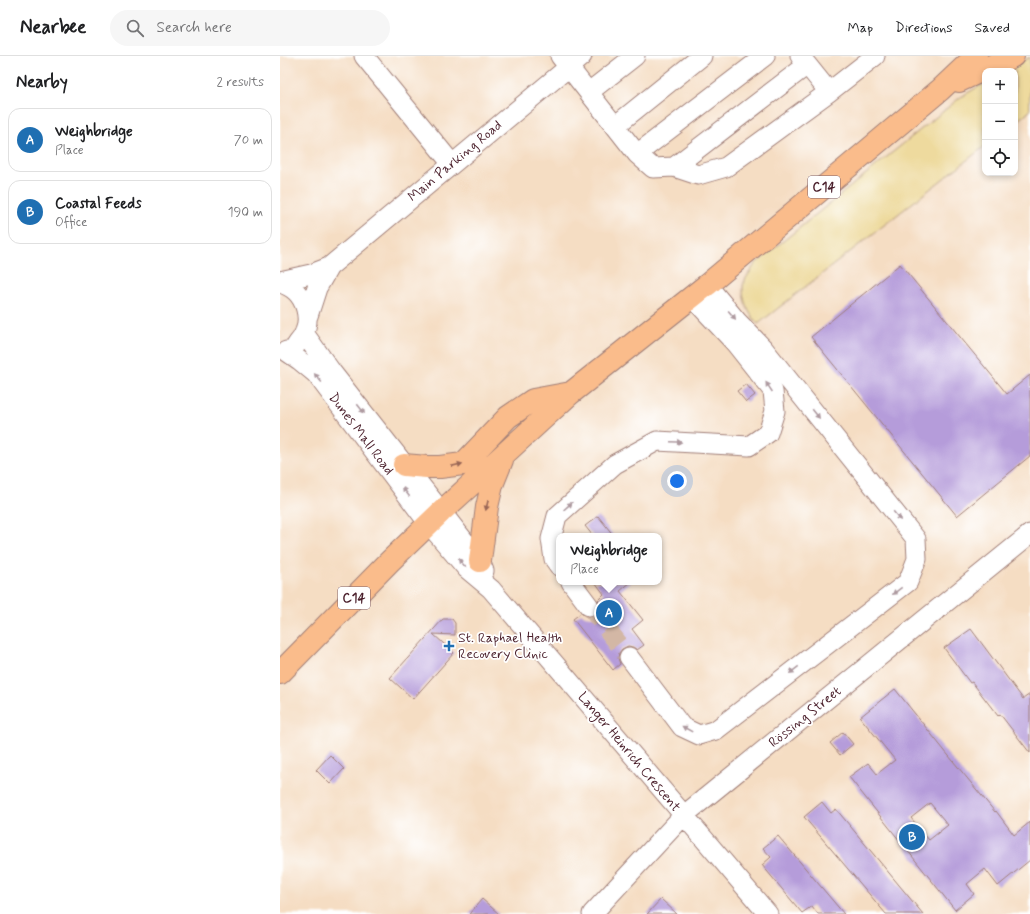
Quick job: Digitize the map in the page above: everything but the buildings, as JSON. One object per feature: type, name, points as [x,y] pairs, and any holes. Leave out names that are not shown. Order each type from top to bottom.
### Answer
[{"type":"main road","name":"C14","points":[[280,673],[435,518],[571,393],[700,291],[940,90],[976,56]]},
{"type":"main road","name":"C14","points":[[940,90],[1013,56]]},
{"type":"main road","points":[[404,464],[427,467],[463,464],[508,417],[533,400],[571,393]]},
{"type":"main road","points":[[480,561],[486,507],[492,485],[504,455]]},
{"type":"street","points":[[364,56],[452,164]]},
{"type":"street","points":[[589,92],[635,56]]},
{"type":"street","points":[[615,126],[702,56]]},
{"type":"street","points":[[637,154],[765,56]]},
{"type":"street","points":[[570,60],[589,92],[637,154],[653,168],[674,167],[698,175],[726,167],[829,92],[875,56]]},
{"type":"street","name":"Main Parking Road","points":[[280,282],[311,274],[329,267],[452,164],[570,60]]},
{"type":"street","points":[[674,167],[804,60],[829,92]]},
{"type":"street","name":"Main Parking Road","points":[[306,325],[317,288],[329,267]]},
{"type":"street","name":"Dunes Mall Road","points":[[280,282],[290,287],[297,293],[306,308],[306,325],[331,371],[404,464],[435,518]]},
{"type":"street","points":[[629,657],[682,727],[699,735],[716,730],[908,582],[917,559],[916,539],[763,348],[737,320],[700,291]]},
{"type":"street","points":[[556,562],[554,559],[551,539],[557,516],[615,464],[657,441],[749,446],[768,433],[775,411],[773,391],[735,343],[700,291]]},
{"type":"street","points":[[283,352],[297,344],[306,325]]},
{"type":"street","points":[[750,361],[763,348]]},
{"type":"street","name":"Dunes Mall Road","points":[[283,352],[299,360],[316,374],[435,518]]},
{"type":"street","name":"Langer Heinrich Crescent","points":[[435,518],[480,561],[491,589]]},
{"type":"street","name":"Langer Heinrich Crescent","points":[[435,518],[467,569],[491,589],[768,914]]},
{"type":"street","name":"Rössing Street","points":[[592,914],[683,816],[1030,534]]},
{"type":"street","points":[[573,585],[589,606]]},
{"type":"sand","points":[[1030,57],[1030,111],[1018,120],[1018,68],[1011,68]]},
{"type":"sand","points":[[982,85],[982,148],[758,324],[747,306],[743,291],[745,280],[755,264],[962,96]]},
{"type":"tunnel","points":[[589,606],[629,657]]},
{"type":"place","name":"Weighbridge","points":[[609,613]]},
{"type":"place","name":"St. Raphael Health Recovery Clinic","points":[[449,646]]},
{"type":"place","name":"Coastal Feeds","points":[[912,837]]}]
